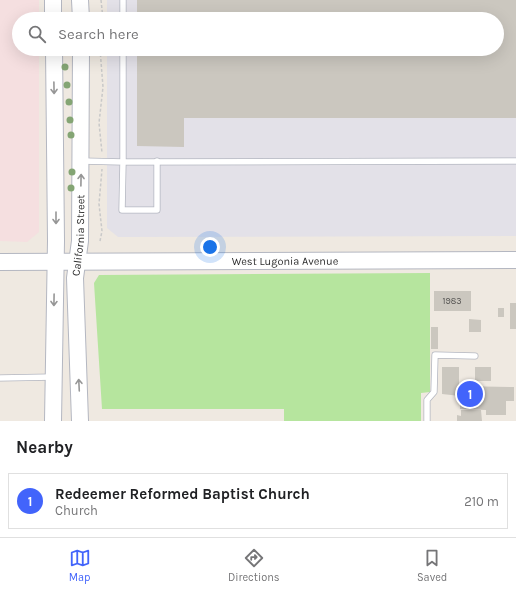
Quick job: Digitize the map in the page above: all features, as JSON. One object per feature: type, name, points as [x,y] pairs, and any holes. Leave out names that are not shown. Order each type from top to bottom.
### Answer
[{"type":"main road","points":[[53,0],[53,12]]},
{"type":"main road","points":[[80,0],[81,12]]},
{"type":"main road","name":"California Street","points":[[53,421],[55,261],[54,56]]},
{"type":"main road","name":"California Street","points":[[80,421],[75,278],[80,241],[81,56]]},
{"type":"main road","name":"West Lugonia Avenue","points":[[0,262],[516,260]]},
{"type":"lane","points":[[123,0],[123,12]]},
{"type":"lane","points":[[123,56],[122,210],[157,210],[157,162]]},
{"type":"lane","points":[[81,161],[516,161]]},
{"type":"lane","points":[[427,421],[427,400],[434,392],[435,355],[475,356]]},
{"type":"lane","points":[[0,378],[53,377]]},
{"type":"path","points":[[101,0],[102,12]]},
{"type":"path","points":[[100,241],[102,231],[99,204],[103,161],[100,133],[103,87],[101,56]]},
{"type":"shaded area","points":[[0,0],[39,0],[39,12],[12,12],[12,56],[39,56],[39,232],[27,242],[0,241]]},
{"type":"shaded area","points":[[107,0],[516,0],[516,236],[118,237],[107,228],[107,56],[504,56],[504,12],[107,12]]},
{"type":"green space","points":[[430,273],[430,392],[421,393],[421,421],[284,421],[284,409],[102,409],[94,283],[99,275]]},
{"type":"building","points":[[137,0],[516,0],[516,118],[184,118],[184,147],[137,146],[137,56],[504,56],[504,12],[137,12]]},
{"type":"building","points":[[434,291],[471,291],[471,311],[434,311]]},
{"type":"building","points":[[510,303],[516,303],[516,329],[510,329]]},
{"type":"building","points":[[498,308],[504,308],[504,317],[498,317]]},
{"type":"building","points":[[469,319],[481,320],[481,332],[469,332]]},
{"type":"building","points":[[431,327],[438,327],[438,349],[431,349]]},
{"type":"building","points":[[442,367],[459,367],[459,386],[514,387],[514,401],[506,401],[506,415],[486,415],[486,410],[460,409],[460,396],[442,394]]},
{"type":"building","points":[[475,367],[491,367],[491,381],[475,381]]},
{"type":"building","points":[[461,410],[481,410],[482,421],[457,421],[457,415],[461,416]]},
{"type":"place","name":"Redeemer Reformed Baptist Church","points":[[470,394]]}]
